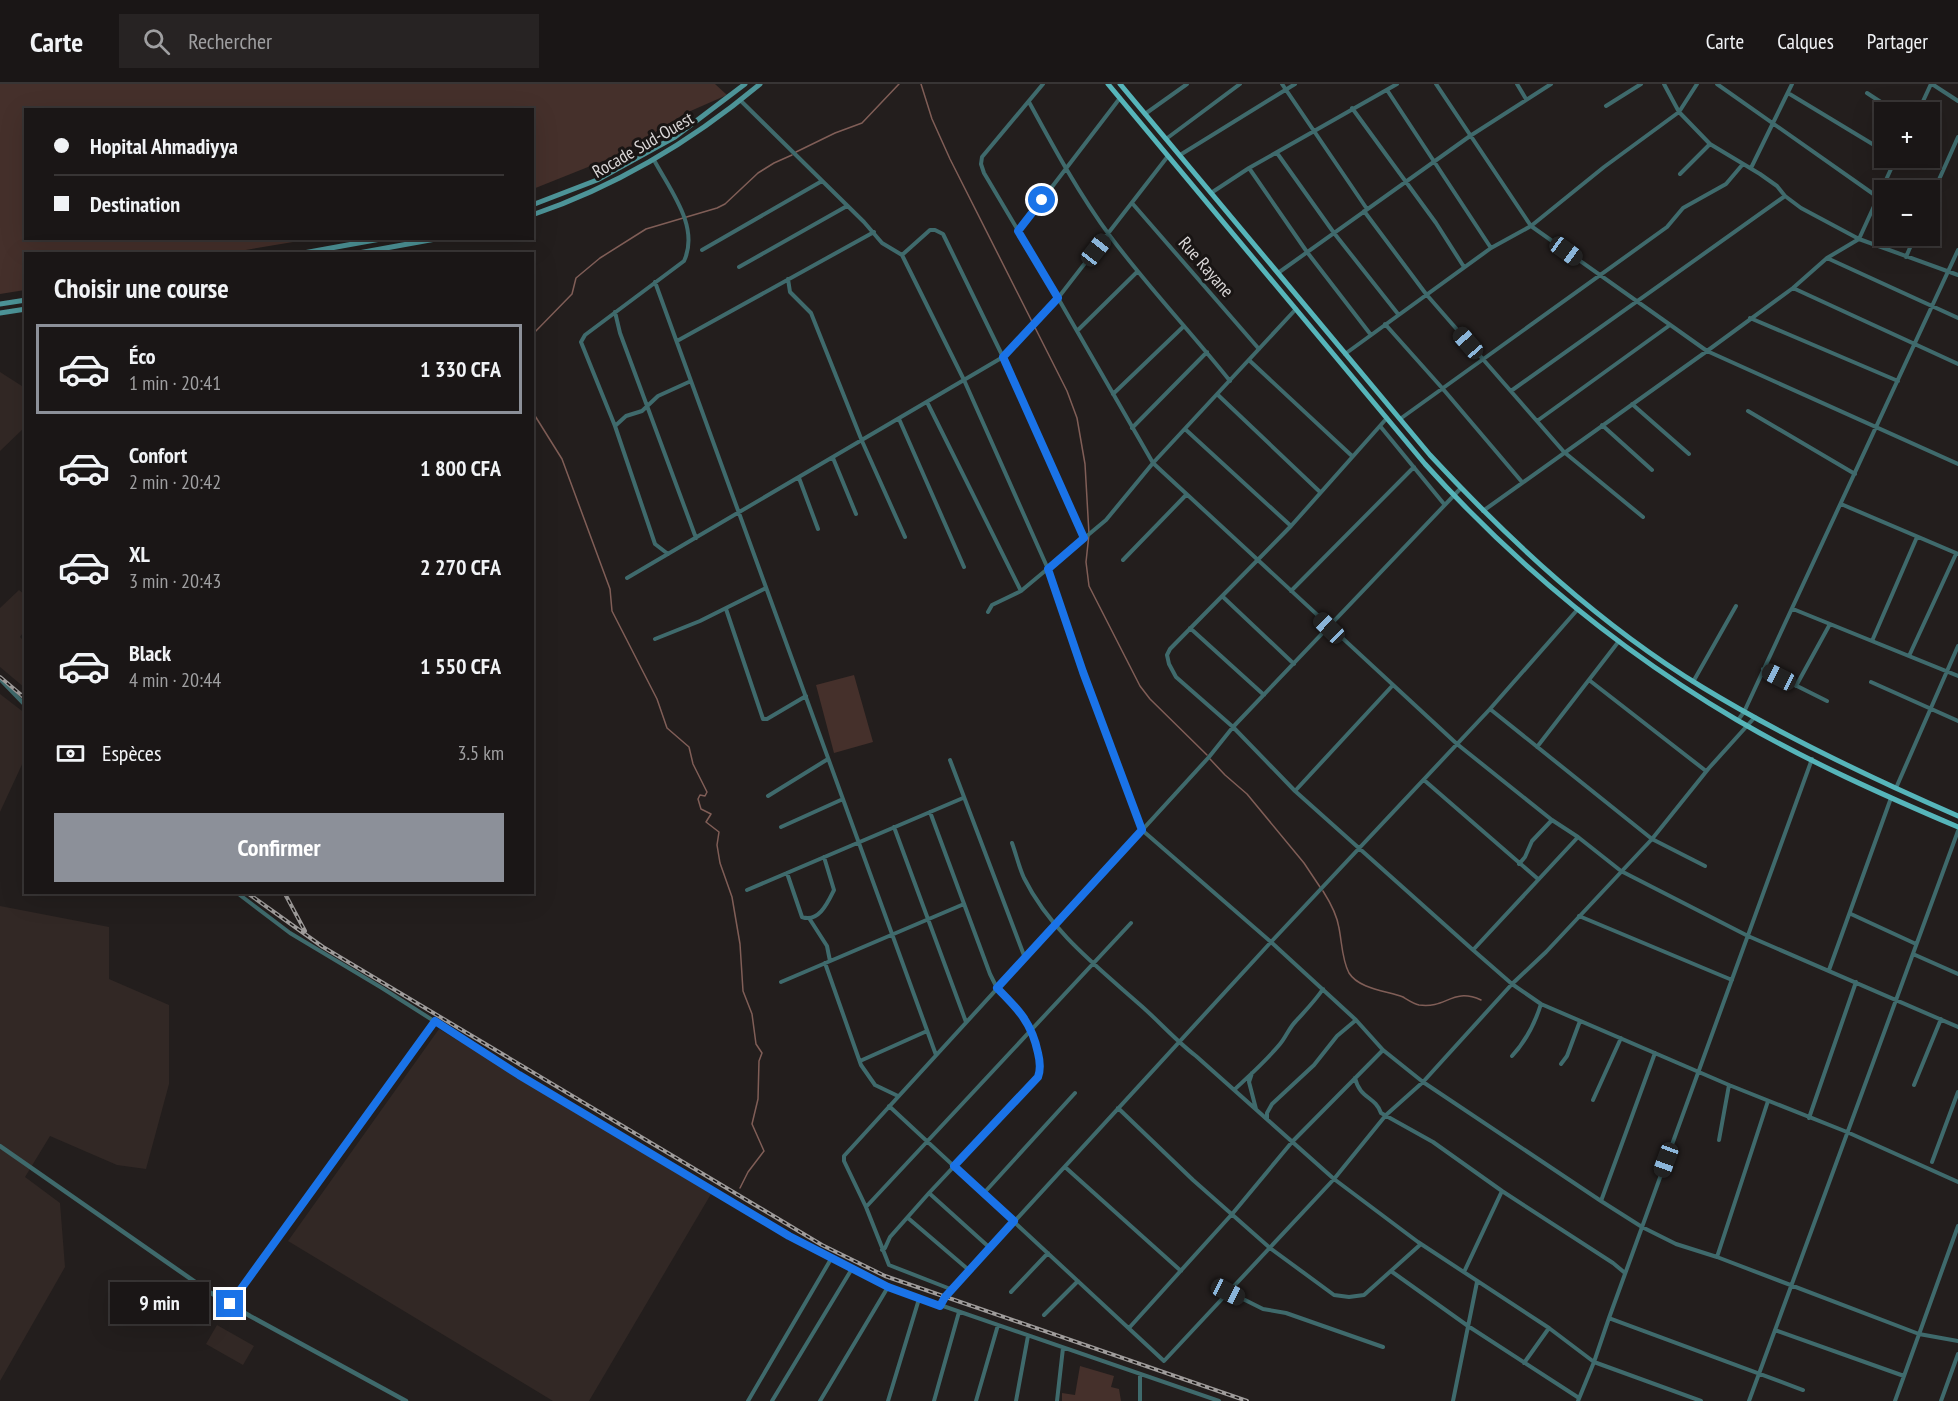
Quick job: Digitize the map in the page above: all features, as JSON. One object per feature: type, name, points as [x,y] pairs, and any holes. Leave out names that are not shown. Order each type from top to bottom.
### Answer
[{"type":"main road","name":"Rocade Sud-Ouest","points":[[534,204],[607,175],[675,137],[745,84]]},
{"type":"main road","name":"Rocade Sud-Ouest","points":[[534,214],[607,185],[654,160],[684,142],[760,84]]},
{"type":"main road","points":[[1108,84],[1453,495],[1514,553],[1578,609],[1688,689],[1738,720],[1812,759],[1958,829]]},
{"type":"main road","points":[[1120,84],[1345,354],[1461,488],[1574,595],[1693,682],[1744,712],[1895,789],[1958,816]]},
{"type":"main road","points":[[309,252],[375,240]]},
{"type":"main road","points":[[364,252],[430,240]]},
{"type":"main road","points":[[0,304],[24,300]]},
{"type":"main road","points":[[0,313],[24,309]]},
{"type":"street","points":[[1043,84],[982,157],[981,164],[984,173],[1153,464],[1457,744],[1552,820],[1621,871],[1748,936],[1958,1027]]},
{"type":"street","points":[[1145,114],[1187,84]]},
{"type":"street","points":[[1166,139],[1240,84]]},
{"type":"street","points":[[1282,84],[1365,210],[1426,294],[1564,452],[1643,517]]},
{"type":"street","points":[[1180,155],[1295,84]]},
{"type":"street","points":[[1211,193],[1249,168],[1396,84]]},
{"type":"street","points":[[1436,84],[1531,225],[1636,302],[1707,351],[1958,464]]},
{"type":"street","points":[[1517,84],[1526,99]]},
{"type":"street","points":[[1277,273],[1470,135],[1551,84]]},
{"type":"street","points":[[1606,106],[1641,84]]},
{"type":"street","points":[[1664,84],[1679,112],[1710,144],[1777,186],[1785,196],[1801,208],[1859,238],[1958,275]]},
{"type":"street","points":[[1345,354],[1491,248],[1531,225],[1588,179],[1679,112],[1697,84]]},
{"type":"street","points":[[1717,84],[1874,194]]},
{"type":"street","points":[[1751,168],[1791,84]]},
{"type":"street","points":[[1923,102],[1931,84],[1958,101]]},
{"type":"street","points":[[1938,89],[1941,84]]},
{"type":"street","points":[[1387,90],[1491,248]]},
{"type":"street","points":[[1788,93],[1874,145]]},
{"type":"street","points":[[1867,93],[1881,102]]},
{"type":"street","points":[[1018,231],[1120,97]]},
{"type":"street","points":[[740,100],[882,243],[902,255],[964,380],[1048,569],[1083,672],[1142,830],[1323,989],[1383,1050],[1423,1082],[1642,1227],[1676,1244],[1718,1257],[1919,1334],[1958,1341]]},
{"type":"street","points":[[1029,102],[1066,169],[1108,233],[1137,272],[1230,381]]},
{"type":"street","points":[[1352,108],[1464,267]]},
{"type":"street","points":[[1939,180],[1958,137]]},
{"type":"street","points":[[1680,174],[1710,144]]},
{"type":"street","points":[[1277,153],[1334,233],[1398,314]]},
{"type":"street","points":[[627,578],[1003,357],[1058,298],[1168,156]]},
{"type":"street","points":[[654,160],[682,213],[689,237],[687,254],[684,261],[585,335],[581,342],[615,426],[655,544],[669,554]]},
{"type":"street","points":[[1400,419],[1667,227],[1683,208],[1726,184],[1743,164]]},
{"type":"street","points":[[1249,168],[1307,252],[1371,335]]},
{"type":"street","points":[[702,250],[822,181]]},
{"type":"street","points":[[1511,391],[1785,196]]},
{"type":"street","name":"Rue Rayane","points":[[1132,203],[1259,349]]},
{"type":"street","points":[[739,267],[847,206]]},
{"type":"street","points":[[1483,511],[1793,288],[1827,258],[1859,238],[1874,208]]},
{"type":"street","points":[[902,255],[930,230],[943,234],[1003,357],[1084,538]]},
{"type":"street","points":[[676,340],[873,232]]},
{"type":"street","points":[[1906,257],[1911,246]]},
{"type":"street","points":[[1738,720],[1744,712],[1793,609],[1958,250]]},
{"type":"street","points":[[1827,258],[1958,318]]},
{"type":"street","points":[[1077,332],[1137,272]]},
{"type":"street","points":[[788,279],[790,292],[811,313],[862,441],[905,537]]},
{"type":"street","points":[[656,282],[936,1055]]},
{"type":"street","points":[[1793,288],[1958,364]]},
{"type":"street","points":[[988,612],[992,605],[1021,591],[1106,520],[1153,464],[1296,309]]},
{"type":"street","points":[[615,312],[620,333],[696,538]]},
{"type":"street","points":[[1749,318],[1898,381]]},
{"type":"street","points":[[1385,324],[1522,482]]},
{"type":"street","points":[[1113,394],[1184,326]]},
{"type":"street","points":[[1537,422],[1670,326]]},
{"type":"street","points":[[1132,428],[1207,352]]},
{"type":"street","points":[[1250,361],[1353,457]]},
{"type":"street","points":[[615,426],[626,416],[642,411],[658,396],[691,381]]},
{"type":"street","points":[[1218,395],[1320,492]]},
{"type":"street","points":[[927,402],[1021,591]]},
{"type":"street","points":[[1632,404],[1689,453]]},
{"type":"street","points":[[1748,411],[1855,474]]},
{"type":"street","points":[[1387,418],[1291,526],[1170,649],[1167,655],[1176,676],[1233,727],[1295,791],[1359,849],[1512,984],[1541,1004],[1729,1085],[1848,1132],[1958,1182]]},
{"type":"street","points":[[899,419],[964,567]]},
{"type":"street","points":[[1602,424],[1653,470]]},
{"type":"street","points":[[1380,426],[1444,504]]},
{"type":"street","points":[[1185,429],[1291,526]]},
{"type":"street","points":[[833,458],[856,514]]},
{"type":"street","points":[[1291,591],[1414,467]]},
{"type":"street","points":[[799,478],[818,529]]},
{"type":"street","points":[[953,1290],[889,1265],[843,1158],[1209,757],[1233,727],[1461,488]]},
{"type":"street","points":[[1123,560],[1186,495]]},
{"type":"street","points":[[1841,504],[1957,554],[1909,656]]},
{"type":"street","points":[[1872,641],[1917,537]]},
{"type":"street","points":[[655,639],[700,621],[766,588]]},
{"type":"street","points":[[1222,596],[1294,664]]},
{"type":"street","points":[[1693,682],[1736,606]]},
{"type":"street","points":[[726,609],[764,719],[806,696]]},
{"type":"street","points":[[940,1306],[945,1297],[1014,1221],[1490,709],[1578,609]]},
{"type":"street","points":[[1793,609],[1958,676]]},
{"type":"street","points":[[1796,686],[1830,624]]},
{"type":"street","points":[[1190,628],[1264,695]]},
{"type":"street","points":[[1537,747],[1619,640]]},
{"type":"street","points":[[1895,789],[1958,646]]},
{"type":"street","points":[[1763,669],[1827,700]]},
{"type":"street","points":[[0,679],[24,704]]},
{"type":"street","points":[[1588,680],[1706,771]]},
{"type":"street","points":[[1871,682],[1958,721]]},
{"type":"street","points":[[1295,791],[1393,685]]},
{"type":"street","points":[[1490,709],[1652,839],[1705,866]]},
{"type":"street","points":[[889,1106],[1164,1361],[1334,1179],[1386,1115],[1423,1082],[1512,984],[1652,839],[1706,771],[1755,717]]},
{"type":"street","points":[[768,796],[828,759]]},
{"type":"street","points":[[1391,1271],[1579,1400],[1812,759]]},
{"type":"street","points":[[950,760],[1025,958]]},
{"type":"street","points":[[1424,780],[1538,879]]},
{"type":"street","points":[[747,890],[963,798]]},
{"type":"street","points":[[1829,970],[1891,798]]},
{"type":"street","points":[[781,827],[843,799]]},
{"type":"street","points":[[882,1250],[890,1237],[1038,1077],[1040,1071],[1039,1056],[1031,1030],[1019,1010],[997,988],[930,812]]},
{"type":"street","points":[[1519,864],[1532,841],[1552,820]]},
{"type":"street","points":[[894,827],[966,1022]]},
{"type":"street","points":[[1749,1401],[1958,829]]},
{"type":"street","points":[[1473,950],[1578,837]]},
{"type":"street","points":[[1012,843],[1031,891],[1062,934],[1152,1015],[1178,1042],[1334,1179],[1421,1244],[1549,1328],[1594,1362],[1701,1401]]},
{"type":"street","points":[[787,873],[802,917],[809,918],[820,913],[834,890],[824,857]]},
{"type":"street","points":[[239,894],[290,933],[519,1075],[731,1203],[831,1259],[888,1287],[919,1299],[1219,1401]]},
{"type":"street","points":[[781,982],[964,904]]},
{"type":"street","points":[[1851,914],[1917,944]]},
{"type":"street","points":[[1579,916],[1732,980]]},
{"type":"street","points":[[809,918],[827,946],[830,961]]},
{"type":"street","points":[[866,1207],[1131,923]]},
{"type":"street","points":[[1913,954],[1958,974]]},
{"type":"street","points":[[825,963],[860,1060],[869,1078],[875,1085],[898,1096]]},
{"type":"street","points":[[1809,1118],[1856,982]]},
{"type":"street","points":[[1234,1090],[1262,1065],[1282,1042],[1294,1022],[1303,1015],[1323,989]]},
{"type":"street","points":[[1512,1056],[1535,1022],[1541,1004]]},
{"type":"street","points":[[1914,1085],[1941,1019]]},
{"type":"street","points":[[1267,1119],[1272,1104],[1314,1065],[1337,1036],[1356,1020]]},
{"type":"street","points":[[230,1304],[435,1021]]},
{"type":"street","points":[[1561,1064],[1568,1056],[1580,1021]]},
{"type":"street","points":[[860,1060],[927,1031]]},
{"type":"street","points":[[1593,1101],[1621,1038]]},
{"type":"street","points":[[1129,1328],[1233,1213],[1292,1142],[1383,1050]]},
{"type":"street","points":[[1601,1201],[1655,1053]]},
{"type":"street","points":[[1252,1072],[1250,1082],[1256,1110]]},
{"type":"street","points":[[1355,1078],[1361,1093],[1379,1107],[1381,1113],[1433,1142],[1625,1273]]},
{"type":"street","points":[[1719,1140],[1729,1085]]},
{"type":"street","points":[[1932,1162],[1958,1092]]},
{"type":"street","points":[[984,1193],[1074,1093]]},
{"type":"street","points":[[1718,1257],[1768,1101]]},
{"type":"street","points":[[1118,1108],[1193,1180],[1270,1248],[1334,1294],[1349,1297],[1364,1295],[1421,1244]]},
{"type":"street","points":[[0,1146],[190,1279],[230,1304],[406,1401]]},
{"type":"street","points":[[1065,1167],[1181,1271]]},
{"type":"street","points":[[1464,1272],[1502,1191]]},
{"type":"street","points":[[929,1193],[990,1248]]},
{"type":"street","points":[[908,1218],[970,1271]]},
{"type":"street","points":[[1895,1401],[1958,1226]]},
{"type":"street","points":[[1011,1292],[1048,1253]]},
{"type":"street","points":[[748,1401],[831,1259]]},
{"type":"street","points":[[772,1401],[850,1272]]},
{"type":"street","points":[[1044,1315],[1078,1281]]},
{"type":"street","points":[[1453,1401],[1477,1282]]},
{"type":"street","points":[[820,1401],[888,1287]]},
{"type":"street","points":[[1228,1292],[1263,1309],[1286,1312],[1383,1347]]},
{"type":"street","points":[[888,1401],[919,1299]]},
{"type":"street","points":[[934,1401],[959,1312]]},
{"type":"street","points":[[1609,1318],[1803,1390]]},
{"type":"street","points":[[976,1401],[998,1325]]},
{"type":"street","points":[[1524,1363],[1549,1328]]},
{"type":"street","points":[[1775,1330],[1904,1376]]},
{"type":"street","points":[[1016,1401],[1028,1336]]},
{"type":"street","points":[[1057,1401],[1063,1348]]},
{"type":"street","points":[[1941,1401],[1958,1354]]},
{"type":"street","points":[[1140,1374],[1140,1401]]},
{"type":"shaded area","points":[[0,84],[715,84],[727,95],[686,113],[618,155],[534,189],[534,108],[24,108],[24,240],[305,240],[234,252],[24,252],[24,290],[0,294]]},
{"type":"shaded area","points":[[0,372],[24,387],[24,428],[0,451]]},
{"type":"shaded area","points":[[19,590],[24,594],[24,631],[20,637],[24,641],[24,687],[0,667],[0,608]]},
{"type":"shaded area","points":[[854,675],[873,742],[834,753],[816,685]]},
{"type":"shaded area","points":[[0,694],[24,712],[24,760],[0,812]]},
{"type":"shaded area","points":[[0,906],[109,927],[109,979],[169,1005],[169,1084],[146,1169],[117,1165],[50,1136],[25,1177],[60,1203],[65,1267],[0,1381]]},
{"type":"shaded area","points":[[439,1029],[711,1194],[589,1401],[553,1401],[288,1241]]},
{"type":"shaded area","points":[[217,1325],[254,1346],[243,1365],[206,1344]]},
{"type":"shaded area","points":[[1080,1366],[1114,1376],[1111,1387],[1119,1389],[1121,1401],[1062,1401],[1062,1393],[1075,1395]]},
{"type":"waterway","points":[[796,152],[862,123],[899,84]]},
{"type":"waterway","points":[[921,84],[932,119],[950,159],[1067,391],[1077,418],[1085,464],[1089,534],[1086,562],[1089,586],[1140,686],[1150,699],[1207,755]]},
{"type":"waterway","points":[[534,333],[572,294],[576,278],[600,258],[646,229],[725,204],[758,173],[792,155]]},
{"type":"waterway","points":[[534,414],[562,459],[610,589],[612,611],[657,699],[667,728],[689,747],[693,764],[707,792],[705,796],[700,795],[698,799],[701,809],[711,814],[706,822],[719,832],[717,845],[720,863],[732,897],[740,944],[743,991],[752,1014],[756,1044],[762,1053],[759,1061],[758,1099],[752,1124],[764,1151],[748,1172],[740,1188]]},
{"type":"waterway","points":[[1210,759],[1247,794],[1304,863],[1320,887]]},
{"type":"waterway","points":[[1323,891],[1337,918],[1347,968],[1359,983],[1403,997],[1419,1005],[1436,1004],[1463,996],[1481,1000]]},
{"type":"railway","points":[[0,677],[24,697]]},
{"type":"railway","points":[[249,894],[323,947],[822,1245],[885,1276],[1247,1401]]},
{"type":"railway","points":[[285,894],[305,931]]},
{"type":"route","points":[[230,1304],[435,1021],[519,1075],[731,1203],[831,1259],[888,1287],[919,1299],[940,1306],[945,1297],[1014,1221],[954,1166],[1038,1077],[1040,1071],[1039,1056],[1030,1026],[1019,1010],[997,988],[1142,830],[1083,672],[1048,569],[1084,538],[1003,357],[1058,298],[1018,231],[1042,200]]}]
